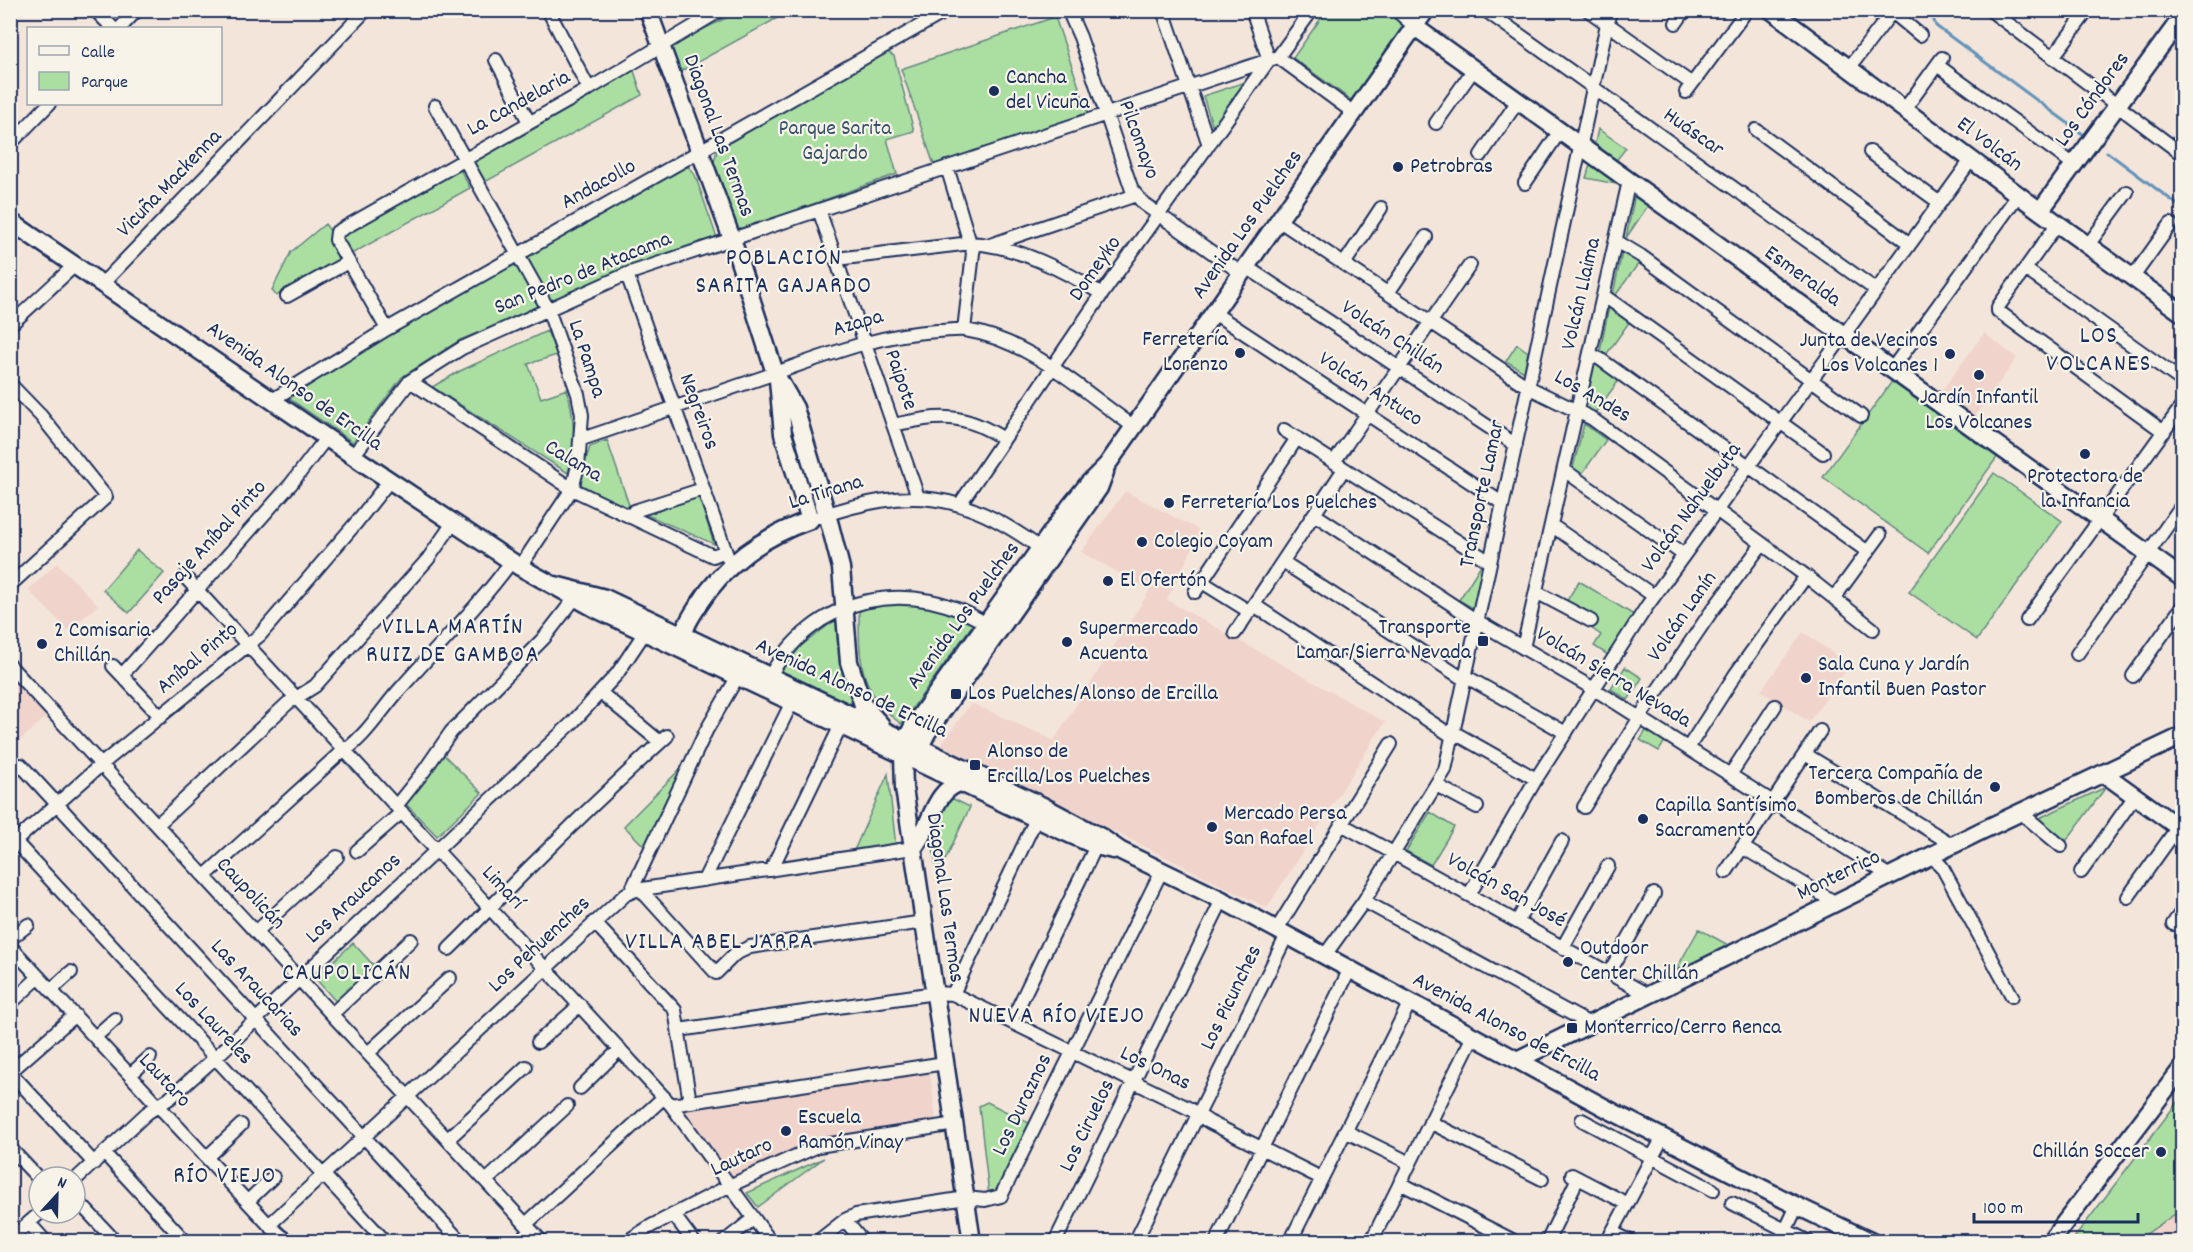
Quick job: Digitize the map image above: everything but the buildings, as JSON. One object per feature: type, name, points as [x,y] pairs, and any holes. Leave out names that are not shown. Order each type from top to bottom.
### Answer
[{"type":"main road","name":"Diagonal Las Termas","points":[[648,10],[732,239],[777,376],[795,408],[841,568],[849,662],[855,686],[863,705],[886,731]]},
{"type":"main road","name":"Avenida Los Puelches","points":[[992,628],[1040,548],[1088,484],[1107,465],[1426,10]]},
{"type":"main road","name":"El Volcán","points":[[1771,10],[2018,195],[2182,313]]},
{"type":"main road","name":"Los Cóndores","points":[[2040,211],[2182,17]]},
{"type":"main road","name":"Esmeralda","points":[[1415,27],[2182,579]]},
{"type":"main road","name":"Avenida Alonso de Ercilla","points":[[10,221],[453,523],[515,564],[575,598],[738,676],[767,682],[792,702],[841,725],[910,750],[1070,820],[1121,851],[1222,900],[1663,1137],[1872,1242]]},
{"type":"main road","name":"Diagonal Las Termas","points":[[777,376],[783,434],[810,520]]},
{"type":"main road","name":"Avenida Los Puelches","points":[[910,750],[913,726],[992,628],[1099,488],[1107,465]]},
{"type":"main road","name":"La Tirana","points":[[684,635],[692,615],[728,558],[785,529],[810,520]]},
{"type":"main road","name":"Avenida Alonso de Ercilla","points":[[555,585],[605,598],[684,635],[767,682],[886,731],[910,750],[961,783],[1096,846],[1121,851]]},
{"type":"main road","points":[[684,635],[686,646],[693,654]]},
{"type":"main road","name":"Monterrico","points":[[1517,1060],[1931,855],[2182,736]]},
{"type":"main road","name":"Diagonal Las Termas","points":[[910,750],[905,792],[972,1242]]},
{"type":"main road","points":[[2103,773],[2180,829]]},
{"type":"main road","points":[[913,848],[921,840],[944,792],[952,785],[961,783]]},
{"type":"main road","points":[[2050,1242],[2182,1068]]},
{"type":"street","points":[[94,10],[112,27]]},
{"type":"street","points":[[121,27],[137,10]]},
{"type":"street","name":"Vicuña Mackenna","points":[[103,283],[366,10]]},
{"type":"street","points":[[548,10],[589,89]]},
{"type":"street","name":"La Candelaria","points":[[348,262],[336,240],[337,232],[589,89],[721,10]]},
{"type":"street","name":"Andacollo","points":[[272,400],[387,329],[948,10]]},
{"type":"street","name":"Pilcomayo","points":[[1068,10],[1080,38],[1130,184],[1136,195],[1160,215],[1243,269]]},
{"type":"street","points":[[1163,10],[1209,145]]},
{"type":"street","points":[[1252,10],[1274,58],[1354,113]]},
{"type":"street","name":"Domeyko","points":[[960,504],[1102,294],[1209,145],[1312,10]]},
{"type":"street","name":"Esmeralda","points":[[1395,10],[1415,27]]},
{"type":"street","name":"Huáscar","points":[[1485,10],[1876,290]]},
{"type":"street","points":[[1588,10],[1689,88],[1747,10]]},
{"type":"street","name":"Transporte Lamar","points":[[1324,955],[1364,902],[1445,770],[1610,10]]},
{"type":"street","points":[[1676,23],[1684,10]]},
{"type":"street","points":[[2053,57],[2088,10]]},
{"type":"street","points":[[1849,68],[1891,11],[1920,35]]},
{"type":"street","points":[[1992,11],[2182,152]]},
{"type":"street","name":"San Pedro de Atacama","points":[[353,456],[410,381],[462,348],[627,274],[1274,58]]},
{"type":"street","points":[[496,60],[529,122]]},
{"type":"street","points":[[1904,110],[1940,61],[2073,164]]},
{"type":"street","points":[[1436,123],[1474,69]]},
{"type":"street","points":[[1481,155],[1518,101]]},
{"type":"street","points":[[10,144],[48,105]]},
{"type":"street","name":"La Pampa","points":[[204,876],[365,732],[400,689],[515,564],[572,489],[582,439],[582,415],[578,394],[548,309],[435,106]]},
{"type":"street","points":[[1756,130],[1910,244]]},
{"type":"street","points":[[1525,183],[1560,131]]},
{"type":"street","points":[[1870,152],[1940,203]]},
{"type":"street","name":"Volcán Nahuelbuta","points":[[1469,895],[1536,779],[1654,596],[1971,160]]},
{"type":"street","points":[[947,167],[973,253],[964,330]]},
{"type":"street","name":"Volcán Llaima","points":[[1523,648],[1629,180]]},
{"type":"street","points":[[2088,245],[2127,192]]},
{"type":"street","points":[[990,245],[1136,195]]},
{"type":"street","points":[[1892,369],[2018,195]]},
{"type":"street","points":[[1344,264],[1381,208]]},
{"type":"street","name":"Paipote","points":[[819,210],[918,497]]},
{"type":"street","name":"Los Andes","points":[[1278,220],[1528,387],[1592,418],[1806,576],[1873,629]]},
{"type":"street","points":[[2058,224],[1998,309],[2163,432]]},
{"type":"street","points":[[2133,277],[2171,224]]},
{"type":"street","points":[[1388,293],[1426,237]]},
{"type":"street","points":[[1616,241],[1641,256],[1861,416]]},
{"type":"street","points":[[836,259],[971,243],[990,245],[1035,259],[1068,274],[1102,294]]},
{"type":"street","points":[[287,296],[348,262],[387,329]]},
{"type":"street","points":[[10,325],[76,264]]},
{"type":"street","points":[[1235,633],[1314,514],[1367,414],[1470,265]]},
{"type":"street","name":"Volcán Chillán","points":[[1243,269],[1516,445]]},
{"type":"street","points":[[2025,269],[2182,381]]},
{"type":"street","name":"Negreiros","points":[[627,274],[728,558]]},
{"type":"street","points":[[1603,295],[1823,453]]},
{"type":"street","name":"Volcán Antuco","points":[[1214,313],[1502,503]]},
{"type":"street","name":"Azapa","points":[[582,439],[777,376],[865,343],[907,332],[964,330],[1009,344],[1053,368],[1133,426]]},
{"type":"street","points":[[1590,354],[1750,465],[1868,552]]},
{"type":"street","name":"Calama","points":[[410,381],[572,489],[713,556],[728,558]]},
{"type":"street","points":[[10,384],[40,416],[106,497],[10,585]]},
{"type":"street","points":[[2027,620],[2182,406]]},
{"type":"street","points":[[893,425],[932,417],[964,419],[1004,439]]},
{"type":"street","points":[[1284,430],[1490,562]]},
{"type":"street","name":"Pasaje Aníbal Pinto","points":[[161,717],[117,670],[197,590],[297,476],[327,437]]},
{"type":"street","points":[[1297,438],[1199,587],[1252,608],[1453,734],[1536,779]]},
{"type":"street","points":[[1564,470],[1684,555]]},
{"type":"street","name":"Aníbal Pinto","points":[[12,841],[247,645],[278,615],[390,480]]},
{"type":"street","points":[[630,517],[634,512],[703,489]]},
{"type":"street","name":"La Tirana","points":[[810,520],[869,502],[896,497],[918,497],[960,504],[1003,523],[1040,548]]},
{"type":"street","points":[[2077,654],[2182,508]]},
{"type":"street","name":"Volcán Sierra Nevada","points":[[1314,514],[1477,621],[1594,689],[1890,876]]},
{"type":"street","points":[[157,825],[288,703],[315,686],[428,559],[453,523]]},
{"type":"street","points":[[1551,525],[1654,596]]},
{"type":"street","points":[[1834,598],[1880,535]]},
{"type":"street","name":"Volcán Lanín","points":[[1584,807],[1711,612],[1762,544]]},
{"type":"street","points":[[1283,562],[1465,678],[1566,733]]},
{"type":"street","points":[[1688,748],[1735,675],[1806,576]]},
{"type":"street","name":"Limarí","points":[[185,577],[668,1101],[771,1242]]},
{"type":"street","points":[[1536,592],[1590,621]]},
{"type":"street","points":[[767,682],[783,656],[801,637],[825,619],[845,609],[878,598],[906,597],[929,600],[950,606],[992,628]]},
{"type":"street","points":[[357,851],[399,809],[451,732],[544,638],[575,598]]},
{"type":"street","points":[[2133,676],[2182,607]]},
{"type":"street","name":"Los Araucanos","points":[[87,1169],[147,1113],[159,1106],[216,1057],[300,980],[573,723],[617,675],[645,632]]},
{"type":"street","name":"Caupolicán","points":[[10,666],[103,764],[542,1242]]},
{"type":"street","points":[[636,890],[706,731],[738,676]]},
{"type":"street","points":[[449,949],[663,739],[601,693]]},
{"type":"street","points":[[704,880],[792,702]]},
{"type":"street","points":[[1730,775],[1774,706]]},
{"type":"street","points":[[771,870],[841,725]]},
{"type":"street","points":[[1726,872],[1820,731]]},
{"type":"street","name":"Los Picunches","points":[[1135,1242],[1198,1114],[1282,932],[1391,744]]},
{"type":"street","points":[[1805,754],[1953,845]]},
{"type":"street","name":"Las Araucarias","points":[[21,765],[461,1242]]},
{"type":"street","points":[[1436,785],[1477,807]]},
{"type":"street","points":[[2081,872],[2135,796]]},
{"type":"street","points":[[2020,812],[2061,846]]},
{"type":"street","points":[[953,994],[1036,819]]},
{"type":"street","name":"Volcán San José","points":[[1343,825],[1648,995]]},
{"type":"street","points":[[2128,897],[2180,829]]},
{"type":"street","name":"Los Laureles","points":[[12,841],[216,1057],[384,1242]]},
{"type":"street","points":[[1517,922],[1562,841]]},
{"type":"street","points":[[1011,1022],[1096,846]]},
{"type":"street","points":[[1742,847],[1836,903]]},
{"type":"street","points":[[636,890],[913,848]]},
{"type":"street","points":[[1931,855],[1942,867],[2012,996]]},
{"type":"street","points":[[256,932],[337,857]]},
{"type":"street","points":[[1563,947],[1608,866]]},
{"type":"street","name":"Los Duraznos","points":[[966,1198],[985,1200],[1001,1196],[1162,870]]},
{"type":"street","points":[[636,890],[716,973],[735,954],[750,947],[924,922]]},
{"type":"street","name":"Los Pehuenches","points":[[269,1225],[594,922],[622,897],[636,890]]},
{"type":"street","points":[[1610,973],[1654,894]]},
{"type":"street","name":"Los Ciruelos","points":[[1055,1242],[1222,900]]},
{"type":"street","points":[[1364,902],[1590,1024]]},
{"type":"street","points":[[2173,924],[2182,911]]},
{"type":"street","points":[[594,922],[671,1005],[677,1016],[690,1102]]},
{"type":"street","points":[[10,939],[28,925]]},
{"type":"street","points":[[332,1014],[411,940]]},
{"type":"street","name":"Lautaro","points":[[10,946],[281,1239]]},
{"type":"street","points":[[1216,1242],[1350,969]]},
{"type":"street","points":[[51,990],[71,972]]},
{"type":"street","points":[[10,1004],[39,977]]},
{"type":"street","points":[[368,1053],[450,978]]},
{"type":"street","name":"Los Onas","points":[[679,1030],[935,993],[953,994],[1198,1114],[1322,1178]]},
{"type":"street","points":[[1290,1242],[1410,1002]]},
{"type":"street","points":[[538,1042],[580,1005]]},
{"type":"street","points":[[75,1015],[10,1072],[94,1163]]},
{"type":"street","points":[[95,1037],[115,1019]]},
{"type":"street","points":[[1371,1242],[1473,1036]]},
{"type":"street","points":[[580,1088],[620,1049]]},
{"type":"street","points":[[130,1075],[150,1057]]},
{"type":"street","points":[[519,1242],[529,1227],[668,1101],[690,1102],[945,1062]]},
{"type":"street","points":[[448,1139],[526,1067]]},
{"type":"street","points":[[486,1181],[567,1106]]},
{"type":"street","points":[[1582,1120],[1713,1190]]},
{"type":"street","points":[[1430,1122],[1542,1179]]},
{"type":"street","name":"Lautaro","points":[[626,1242],[673,1214],[729,1186],[818,1146],[955,1124]]},
{"type":"street","points":[[207,1157],[242,1125]]},
{"type":"street","points":[[1345,1131],[1410,1163]]},
{"type":"street","points":[[1632,1242],[1610,1237],[1663,1137]]},
{"type":"street","points":[[10,1148],[27,1166]]},
{"type":"street","points":[[104,1154],[186,1242]]},
{"type":"street","points":[[1547,1242],[1574,1176],[1626,1203]]},
{"type":"street","points":[[248,1201],[273,1177]]},
{"type":"street","points":[[1400,1183],[1512,1240]]},
{"type":"street","points":[[817,1242],[845,1220],[861,1214],[966,1198]]},
{"type":"street","points":[[1732,1203],[1783,1236],[1809,1242]]},
{"type":"street","points":[[1783,1236],[1797,1206]]},
{"type":"street","points":[[87,1211],[116,1242]]},
{"type":"street","points":[[673,1214],[694,1242]]},
{"type":"street","points":[[724,1242],[753,1219]]},
{"type":"street","points":[[845,1220],[864,1242]]},
{"type":"street","points":[[13,1232],[27,1224]]},
{"type":"street","points":[[31,1225],[46,1242]]},
{"type":"shaded area","name":"Jardín Infantil Los Volcanes","points":[[1984,333],[2017,358],[1974,417],[1940,393]]},
{"type":"shaded area","name":"Mercado Persa San Rafael","points":[[1125,491],[1201,531],[1167,600],[1385,722],[1267,908],[941,745],[971,703],[1054,740],[1150,590],[1081,552]]},
{"type":"shaded area","points":[[57,563],[98,605],[69,631],[28,590]]},
{"type":"shaded area","name":"Sala Cuna y Jardín Infantil Buen Pastor","points":[[1803,632],[1850,665],[1809,722],[1761,691]]},
{"type":"shaded area","points":[[11,679],[46,717],[11,749]]},
{"type":"shaded area","name":"Escuela Ramón Vinay","points":[[930,1071],[936,1121],[819,1141],[730,1180],[682,1112]]},
{"type":"shaded area","points":[[2182,1209],[2182,1241],[2136,1241]]},
{"type":"green space","points":[[740,11],[790,11],[678,73],[668,47]]},
{"type":"green space","points":[[1326,11],[1387,11],[1409,26],[1354,102],[1293,58]]},
{"type":"green space","name":"Cancha del Vicuña","points":[[1055,17],[1088,113],[934,165],[901,69]]},
{"type":"green space","name":"Parque Sarita Gajardo","points":[[886,51],[894,56],[914,131],[887,139],[897,174],[743,229],[736,227],[714,162],[717,150]]},
{"type":"green space","points":[[633,68],[642,95],[485,182],[472,159]]},
{"type":"green space","points":[[1258,78],[1216,137],[1203,96]]},
{"type":"green space","points":[[1598,129],[1626,148],[1615,162],[1594,147]]},
{"type":"green space","points":[[456,162],[470,188],[276,296],[272,290],[291,252],[325,224],[331,232]]},
{"type":"green space","points":[[1595,164],[1626,186],[1586,178],[1590,165]]},
{"type":"green space","points":[[688,166],[695,175],[717,238],[460,340],[402,377],[353,442],[287,397],[405,325]]},
{"type":"green space","points":[[1635,194],[1649,204],[1626,238]]},
{"type":"green space","points":[[1623,248],[1641,260],[1615,296],[1613,294]]},
{"type":"green space","points":[[1609,307],[1630,321],[1606,355],[1600,351]]},
{"type":"green space","points":[[547,331],[557,355],[528,364],[541,398],[567,389],[574,431],[568,473],[432,387],[460,371]]},
{"type":"green space","points":[[1517,344],[1528,352],[1524,372],[1506,361]]},
{"type":"green space","points":[[1595,357],[1622,376],[1592,417],[1584,413]]},
{"type":"green space","points":[[1893,380],[1998,456],[1928,553],[1823,477]]},
{"type":"green space","points":[[1584,424],[1606,440],[1582,474],[1573,468]]},
{"type":"green space","points":[[607,440],[630,508],[626,509],[578,483],[590,447]]},
{"type":"green space","points":[[1994,473],[2062,521],[1977,640],[1909,592]]},
{"type":"green space","points":[[699,497],[714,544],[640,512]]},
{"type":"green space","points":[[137,550],[164,573],[129,613],[103,590]]},
{"type":"green space","points":[[1482,563],[1486,565],[1476,610],[1459,600]]},
{"type":"green space","points":[[1579,581],[1637,617],[1611,657],[1594,646],[1601,635],[1591,628],[1595,621],[1566,602]]},
{"type":"green space","points":[[906,603],[941,610],[973,624],[901,724],[877,700],[864,674],[861,661],[859,612],[875,605]]},
{"type":"green space","points":[[835,620],[858,706],[852,707],[785,676],[782,670],[801,646]]},
{"type":"green space","points":[[1625,667],[1642,678],[1628,700],[1611,689]]},
{"type":"green space","points":[[1647,729],[1665,741],[1659,751],[1640,740]]},
{"type":"green space","points":[[442,753],[482,793],[437,836],[404,802],[427,778]]},
{"type":"green space","points":[[683,766],[646,848],[624,826]]},
{"type":"green space","points":[[888,774],[896,847],[852,855]]},
{"type":"green space","points":[[2106,787],[2064,844],[2033,821]]},
{"type":"green space","points":[[949,797],[970,807],[941,869],[936,867],[931,835]]},
{"type":"green space","points":[[1430,812],[1454,827],[1431,865],[1406,851]]},
{"type":"green space","points":[[1699,929],[1730,946],[1673,975]]},
{"type":"green space","points":[[353,943],[377,969],[338,1004],[315,978]]},
{"type":"green space","name":"Chillán Soccer","points":[[2182,1096],[2182,1209],[2136,1241],[2072,1241]]},
{"type":"green space","points":[[987,1102],[1033,1125],[999,1194],[989,1195],[979,1106]]},
{"type":"green space","points":[[824,1158],[758,1207],[747,1193]]},
{"type":"waterway","points":[[1930,10],[1936,26],[2084,135]]},
{"type":"waterway","points":[[2107,152],[2182,208]]},
{"type":"place","name":"Cancha del Vicuña","points":[[994,91]]},
{"type":"place","name":"Petrobras","points":[[1398,167]]},
{"type":"place","name":"Ferretería Lorenzo","points":[[1240,353]]},
{"type":"place","name":"Junta de Vecinos Los Volcanes 1","points":[[1950,354]]},
{"type":"place","name":"Jardín Infantil Los Volcanes","points":[[1979,375]]},
{"type":"place","name":"Protectora de la Infancia","points":[[2085,454]]},
{"type":"place","name":"Ferretería Los Puelches","points":[[1169,503]]},
{"type":"place","name":"Colegio Coyam","points":[[1142,542]]},
{"type":"place","name":"El Ofertón","points":[[1108,581]]},
{"type":"place","name":"Transporte Lamar/Sierra Nevada","points":[[1483,641]]},
{"type":"place","name":"Supermercado Acuenta","points":[[1067,642]]},
{"type":"place","name":"2 Comisaria Chillán","points":[[42,644]]},
{"type":"place","name":"Sala Cuna y Jardín Infantil Buen Pastor","points":[[1806,678]]},
{"type":"place","name":"Los Puelches/Alonso de Ercilla","points":[[956,694]]},
{"type":"place","name":"Alonso de Ercilla/Los Puelches","points":[[975,765]]},
{"type":"place","name":"Tercera Compañía de Bomberos de Chillán","points":[[1995,787]]},
{"type":"place","name":"Capilla Santísimo Sacramento","points":[[1643,819]]},
{"type":"place","name":"Mercado Persa San Rafael","points":[[1212,827]]},
{"type":"place","name":"Outdoor Center Chillán","points":[[1568,962]]},
{"type":"place","name":"Monterrico/Cerro Renca","points":[[1572,1028]]},
{"type":"place","name":"Escuela Ramón Vinay","points":[[786,1131]]},
{"type":"place","name":"Chillán Soccer","points":[[2161,1152]]},
{"type":"district","name":"POBLACIÓN SARITA GAJARDO","points":[[784,273]]},
{"type":"district","name":"LOS VOLCANES","points":[[2099,351]]},
{"type":"district","name":"VILLA MARTÍN RUIZ DE GAMBOA","points":[[453,642]]},
{"type":"district","name":"VILLA ABEL JARPA","points":[[720,943]]},
{"type":"district","name":"CAUPOLICÁN","points":[[347,974]]},
{"type":"district","name":"NUEVA RÍO VIEJO","points":[[1057,1017]]},
{"type":"district","name":"RÍO VIEJO","points":[[225,1177]]}]
